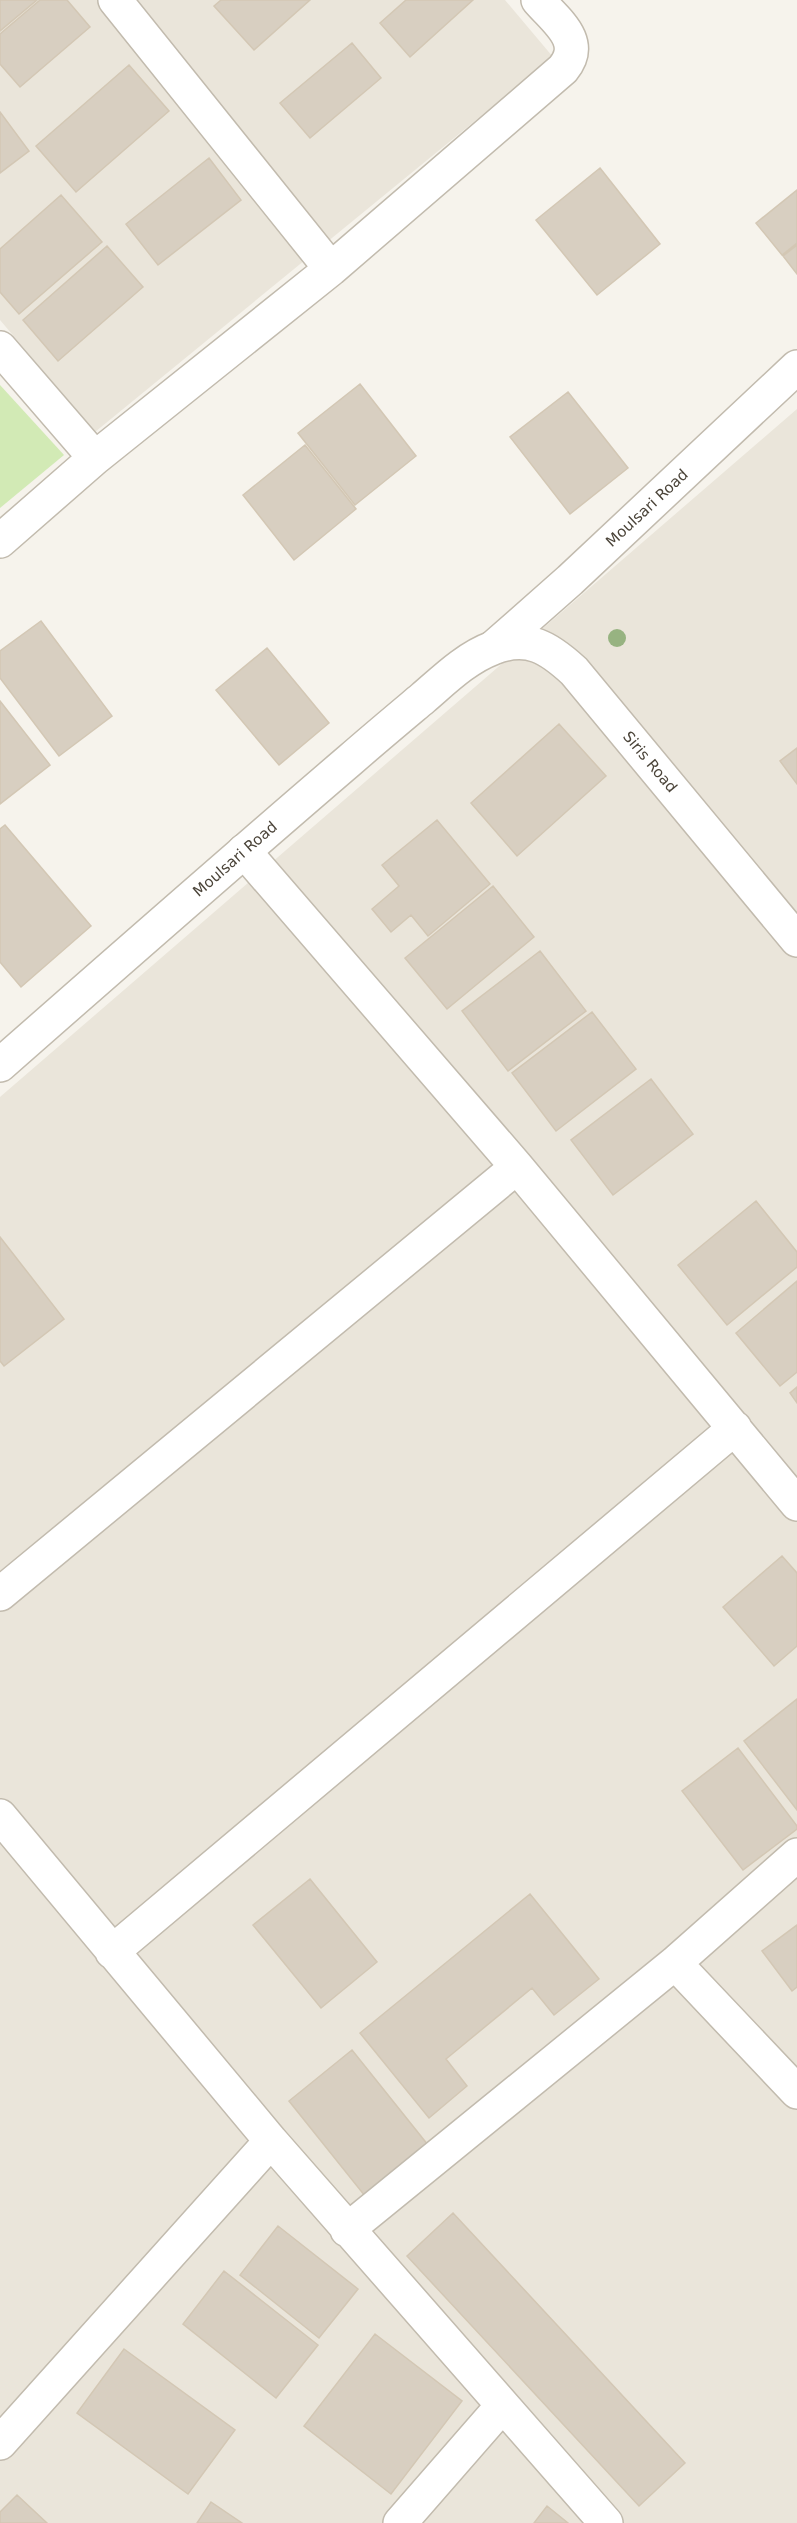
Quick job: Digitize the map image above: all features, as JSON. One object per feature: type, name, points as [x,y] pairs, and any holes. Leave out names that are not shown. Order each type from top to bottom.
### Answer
[{"type":"street","points":[[115,0],[331,269]]},
{"type":"street","points":[[0,541],[95,458],[331,269],[525,104],[570,60],[573,47],[571,38],[538,0]]},
{"type":"street","points":[[0,348],[95,458]]},
{"type":"street","name":"Moulsari Road","points":[[0,1065],[437,685],[484,652],[570,580],[797,367]]},
{"type":"street","name":"Siris Road","points":[[484,652],[515,643],[533,644],[554,653],[574,671],[797,940]]},
{"type":"street","points":[[244,851],[517,1167],[797,1504]]},
{"type":"street","points":[[0,1594],[517,1167]]},
{"type":"street","points":[[112,1952],[735,1428]]},
{"type":"street","points":[[0,1816],[347,2230],[606,2523]]},
{"type":"street","points":[[347,2230],[675,1963],[797,1855]]},
{"type":"street","points":[[675,1963],[797,2092]]},
{"type":"street","points":[[0,2442],[271,2141]]},
{"type":"street","points":[[400,2523],[502,2406]]},
{"type":"shaded area","points":[[0,0],[505,0],[553,57],[95,432],[0,320]]},
{"type":"shaded area","points":[[797,409],[797,2523],[0,2523],[0,1097]]},
{"type":"green space","points":[[0,385],[64,455],[0,508]]},
{"type":"building","points":[[0,0],[37,0],[0,31]]},
{"type":"building","points":[[40,0],[67,0],[90,27],[20,87],[0,64],[0,34]]},
{"type":"building","points":[[221,0],[310,0],[254,50],[214,6]]},
{"type":"building","points":[[406,0],[473,0],[410,57],[380,23]]},
{"type":"building","points":[[352,43],[381,78],[310,138],[280,103]]},
{"type":"building","points":[[129,65],[169,111],[76,192],[36,146]]},
{"type":"building","points":[[0,112],[29,151],[0,173]]},
{"type":"building","points":[[209,158],[241,200],[158,265],[126,224]]},
{"type":"building","points":[[600,168],[660,244],[597,295],[536,220]]},
{"type":"building","points":[[797,190],[797,243],[782,255],[756,223]]},
{"type":"building","points":[[61,195],[102,242],[19,314],[0,292],[0,249]]},
{"type":"building","points":[[797,245],[797,274],[783,256]]},
{"type":"building","points":[[107,246],[143,287],[58,361],[23,320]]},
{"type":"building","points":[[360,384],[416,456],[355,505],[298,433]]},
{"type":"building","points":[[568,392],[628,468],[570,514],[510,437]]},
{"type":"building","points":[[305,445],[356,509],[294,560],[243,495]]},
{"type":"building","points":[[41,621],[112,716],[59,756],[0,678],[0,651]]},
{"type":"building","points":[[267,648],[329,723],[279,765],[216,690]]},
{"type":"building","points":[[0,701],[50,765],[0,804]]},
{"type":"building","points":[[559,724],[606,776],[517,856],[471,803]]},
{"type":"building","points":[[797,748],[797,784],[780,761]]},
{"type":"building","points":[[437,820],[490,884],[428,936],[411,915],[391,932],[372,909],[399,886],[382,865]]},
{"type":"building","points":[[5,825],[91,926],[21,987],[0,962],[0,829]]},
{"type":"building","points":[[493,886],[534,937],[447,1009],[405,958]]},
{"type":"building","points":[[540,951],[586,1011],[508,1071],[462,1011]]},
{"type":"building","points":[[592,1012],[636,1069],[556,1131],[512,1073]]},
{"type":"building","points":[[651,1079],[693,1134],[613,1195],[571,1140]]},
{"type":"building","points":[[756,1201],[797,1252],[797,1267],[727,1325],[678,1265]]},
{"type":"building","points":[[0,1237],[64,1319],[4,1366],[0,1361]]},
{"type":"building","points":[[797,1281],[797,1372],[780,1386],[736,1333]]},
{"type":"building","points":[[797,1387],[797,1403],[790,1393]]},
{"type":"building","points":[[782,1556],[797,1573],[797,1646],[774,1666],[723,1607]]},
{"type":"building","points":[[797,1699],[797,1810],[744,1741]]},
{"type":"building","points":[[738,1748],[797,1826],[797,1829],[743,1870],[682,1791]]},
{"type":"building","points":[[310,1879],[377,1962],[321,2008],[253,1925]]},
{"type":"building","points":[[530,1894],[599,1979],[554,2015],[532,1988],[446,2059],[467,2086],[429,2118],[360,2033]]},
{"type":"building","points":[[797,1925],[797,1987],[792,1991],[762,1951]]},
{"type":"building","points":[[352,2050],[428,2145],[365,2196],[289,2101]]},
{"type":"building","points":[[453,2213],[685,2463],[639,2506],[407,2256]]},
{"type":"building","points":[[278,2226],[358,2289],[319,2338],[240,2275]]},
{"type":"building","points":[[224,2271],[318,2345],[276,2398],[183,2324]]},
{"type":"building","points":[[375,2334],[462,2401],[391,2494],[304,2426]]},
{"type":"building","points":[[124,2349],[235,2430],[188,2494],[77,2413]]},
{"type":"building","points":[[17,2495],[47,2523],[0,2523],[0,2512]]},
{"type":"building","points":[[211,2502],[242,2523],[197,2523]]},
{"type":"building","points":[[547,2506],[568,2523],[534,2523]]}]
